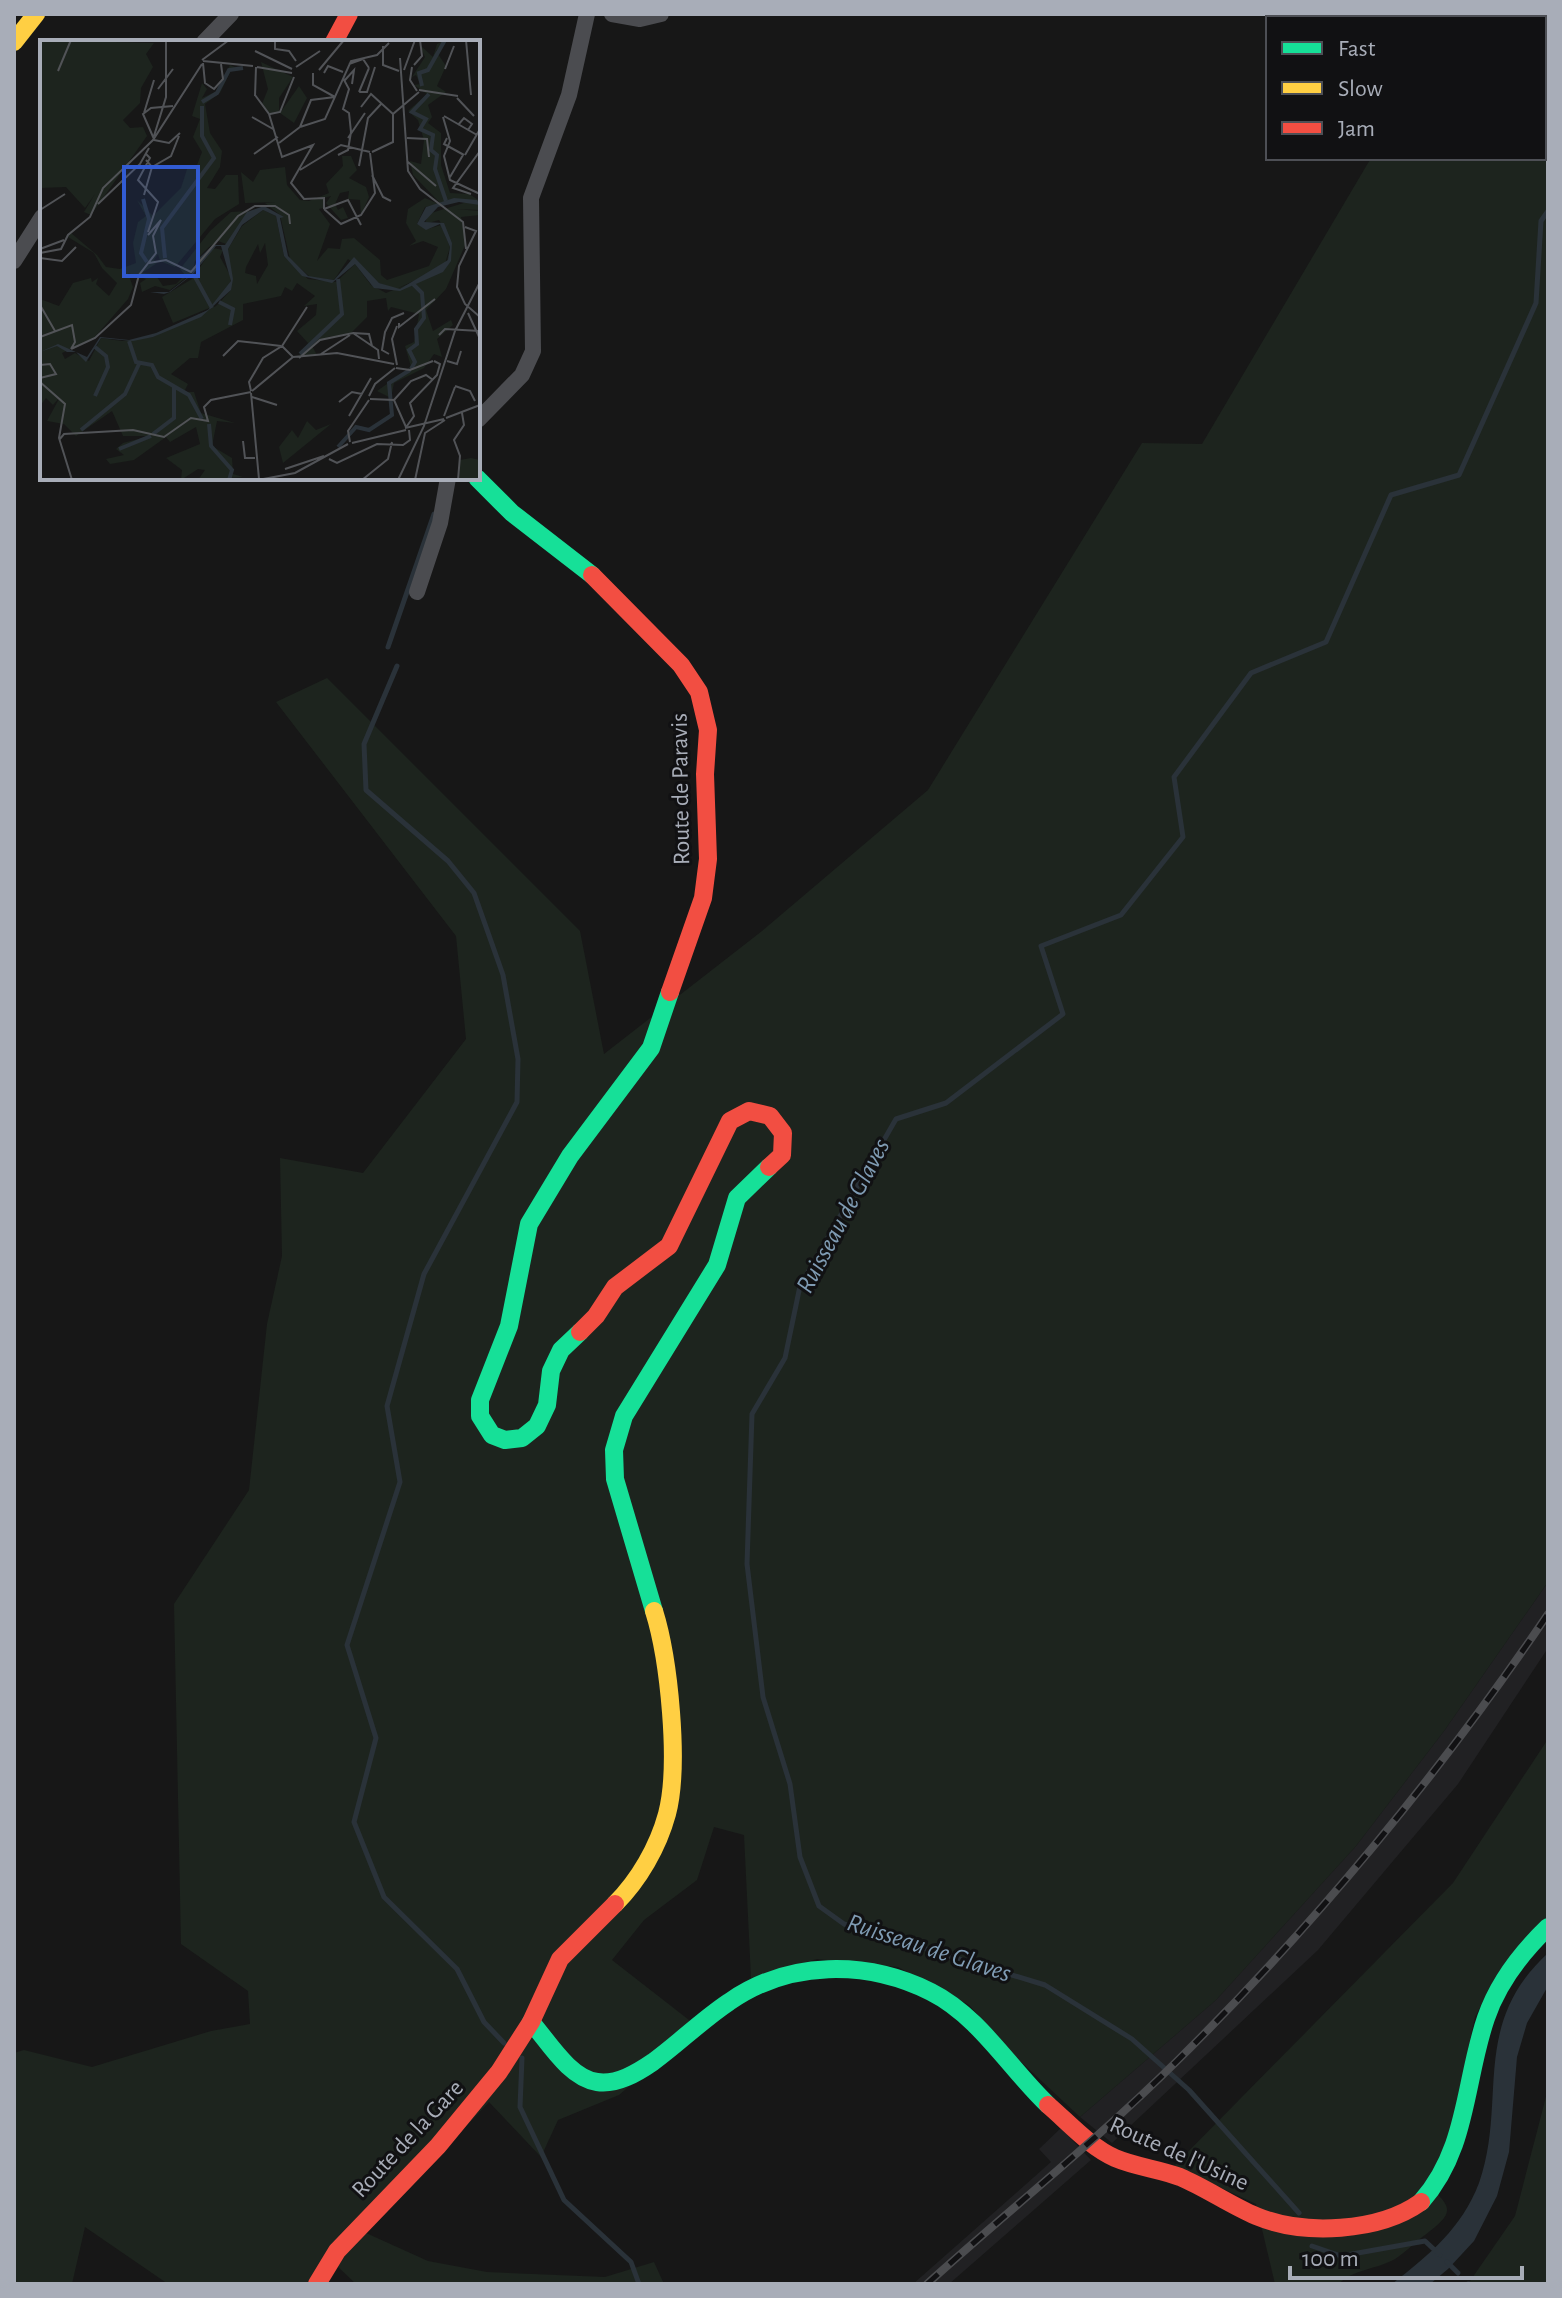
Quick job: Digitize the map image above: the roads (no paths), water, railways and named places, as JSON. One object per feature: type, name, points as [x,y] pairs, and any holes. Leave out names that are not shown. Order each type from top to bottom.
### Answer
[{"type":"street","points":[[14,42],[36,14]]},
{"type":"street","points":[[206,40],[231,14]]},
{"type":"street","points":[[335,40],[349,14]]},
{"type":"street","points":[[480,418],[522,375],[533,351],[531,198],[569,95],[587,14]]},
{"type":"street","points":[[612,14],[640,19],[661,14]]},
{"type":"street","points":[[14,261],[40,220]]},
{"type":"street","points":[[417,592],[440,523],[448,480]]},
{"type":"street","name":"Route de Paravis","points":[[479,480],[512,513],[584,567],[681,665],[699,692],[707,720],[708,859],[703,898],[657,1037],[645,1059],[539,1203],[524,1238],[509,1326],[480,1400],[480,1416],[492,1435]]},
{"type":"street","name":"Route de la Gare","points":[[317,2284],[337,2251],[474,2105],[531,2022],[560,1959],[631,1888],[651,1853],[667,1814],[671,1786],[669,1678],[658,1623],[615,1479],[614,1450],[624,1416],[717,1265],[737,1198],[782,1155],[783,1133],[776,1121],[756,1111],[742,1113],[730,1121],[669,1246],[615,1287],[596,1316],[561,1350],[551,1371],[547,1405],[537,1426],[522,1438],[505,1440],[492,1435]]},
{"type":"street","name":"Route de l'Usine","points":[[531,2022],[580,2073],[595,2082],[612,2083],[635,2074],[717,2010],[755,1987],[793,1973],[822,1969],[893,1978],[945,1998],[966,2013],[1027,2084],[1101,2151],[1182,2178],[1275,2223],[1306,2227],[1365,2224],[1406,2213],[1443,2171],[1463,2122],[1490,2006],[1522,1954],[1548,1927]]},
{"type":"waterway","name":"Ruisseau de Glaves","points":[[1299,2213],[1189,2090],[1132,2039],[1045,1985],[844,1924],[819,1906],[800,1857],[790,1784],[763,1697],[747,1564],[752,1414],[785,1358],[800,1286],[896,1119],[946,1103],[1063,1014],[1041,946],[1121,915],[1183,837],[1174,777],[1251,673],[1326,642],[1391,495],[1459,475],[1536,303],[1541,221],[1548,211]]},
{"type":"waterway","points":[[388,647],[434,514]]},
{"type":"waterway","points":[[397,666],[364,744],[366,790],[448,861],[474,893],[503,975],[518,1059],[517,1102],[424,1274],[387,1406],[400,1482],[347,1645],[376,1738],[354,1822],[384,1897],[457,1969],[484,2022],[504,2043]]},
{"type":"waterway","points":[[522,2058],[520,2107],[564,2200],[631,2262],[639,2284]]},
{"type":"waterway","name":"Ruisseau de Glaves","points":[[1312,2246],[1341,2256],[1425,2241],[1440,2255]]},
{"type":"waterway","points":[[1447,2262],[1458,2273]]},
{"type":"railway","points":[[927,2284],[1146,2091],[1227,2011],[1373,1847],[1464,1732],[1548,1614]]}]
